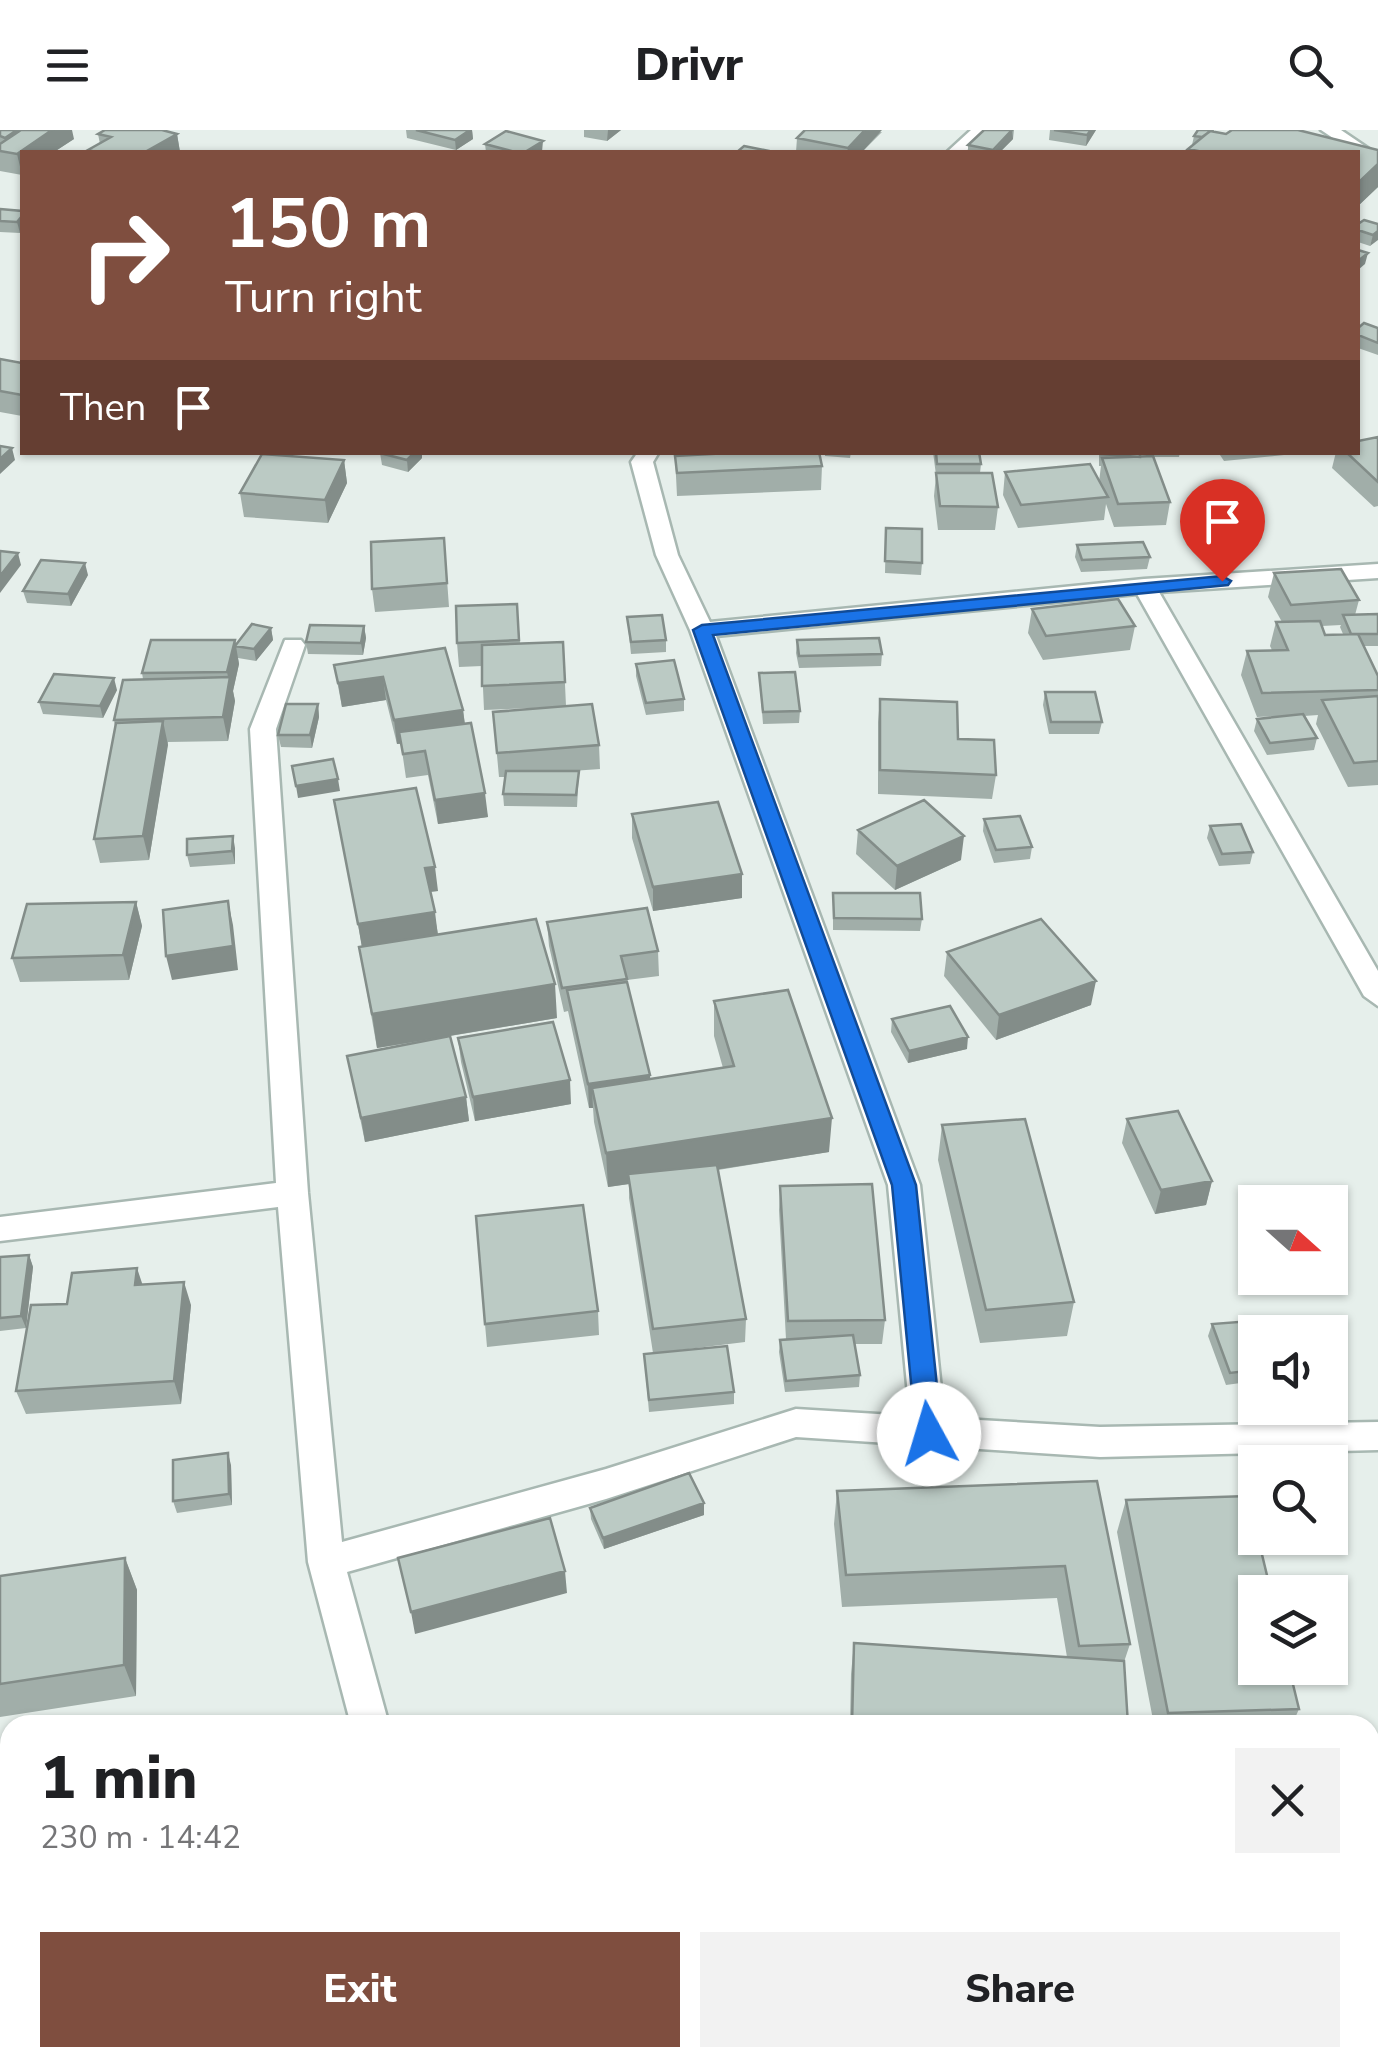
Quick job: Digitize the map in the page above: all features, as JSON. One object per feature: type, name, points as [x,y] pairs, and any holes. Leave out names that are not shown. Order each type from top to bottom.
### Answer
[{"type":"street","points":[[957,150],[982,130]]},
{"type":"street","points":[[1330,130],[1359,150]]},
{"type":"street","points":[[646,455],[642,462],[667,555],[702,630],[904,1185],[929,1434]]},
{"type":"street","points":[[702,630],[1144,586],[1378,571]]},
{"type":"street","points":[[1144,586],[1378,996]]},
{"type":"street","points":[[292,644],[263,729],[292,1193],[326,1562],[367,1715]]},
{"type":"street","points":[[0,1228],[292,1193]]},
{"type":"street","points":[[326,1562],[606,1484],[796,1422],[929,1434],[1100,1442],[1378,1436]]},
{"type":"building","points":[[0,130],[17,130],[5,138],[0,136]]},
{"type":"building","points":[[21,130],[52,130],[17,154],[0,151],[0,144]]},
{"type":"building","points":[[105,130],[162,130],[177,134],[149,150],[88,150],[111,137],[98,134]]},
{"type":"building","points":[[416,130],[470,130],[455,140]]},
{"type":"building","points":[[805,130],[865,130],[848,148],[797,138]]},
{"type":"building","points":[[984,130],[1012,130],[993,150],[968,145]]},
{"type":"building","points":[[1054,130],[1091,130],[1087,135]]},
{"type":"building","points":[[1198,130],[1212,130],[1202,137],[1194,136]]},
{"type":"building","points":[[1232,130],[1298,130],[1378,150],[1378,164],[1360,181],[1360,150],[1188,149],[1210,131],[1226,134]]},
{"type":"building","points":[[506,131],[543,141],[528,150],[485,144]]},
{"type":"building","points":[[0,209],[20,211],[17,222],[0,221]]},
{"type":"building","points":[[1360,223],[1378,224],[1378,231],[1373,235],[1360,231]]},
{"type":"building","points":[[1364,323],[1378,328],[1378,343],[1360,336]]},
{"type":"building","points":[[0,359],[20,363],[20,395],[0,391]]},
{"type":"building","points":[[1378,437],[1378,482],[1349,455],[1360,455],[1360,441]]},
{"type":"building","points":[[0,446],[12,448],[0,459]]},
{"type":"building","points":[[261,455],[344,460],[325,500],[240,493]]},
{"type":"building","points":[[820,455],[822,466],[677,473],[675,456]]},
{"type":"building","points":[[936,455],[980,455],[981,464],[937,464]]},
{"type":"building","points":[[1153,456],[1170,502],[1118,504],[1102,458]]},
{"type":"building","points":[[1090,464],[1108,497],[1021,505],[1005,472]]},
{"type":"building","points":[[936,473],[992,473],[998,507],[940,506]]},
{"type":"building","points":[[886,528],[922,529],[922,563],[885,561]]},
{"type":"building","points":[[444,538],[447,583],[372,589],[371,542]]},
{"type":"building","points":[[1143,542],[1150,557],[1082,560],[1077,545]]},
{"type":"building","points":[[0,551],[18,553],[0,576]]},
{"type":"building","points":[[41,560],[85,563],[68,594],[23,591]]},
{"type":"building","points":[[1341,569],[1359,600],[1291,605],[1274,573]]},
{"type":"building","points":[[1118,599],[1135,626],[1046,636],[1032,609]]},
{"type":"building","points":[[517,604],[519,640],[457,643],[456,606]]},
{"type":"building","points":[[1378,614],[1378,634],[1351,634],[1343,615]]},
{"type":"building","points":[[662,615],[666,640],[631,642],[627,617]]},
{"type":"building","points":[[1320,621],[1325,635],[1358,634],[1378,676],[1378,690],[1262,693],[1247,651],[1288,650],[1276,622]]},
{"type":"building","points":[[252,624],[271,628],[254,649],[235,646]]},
{"type":"building","points":[[310,625],[364,626],[361,643],[306,642]]},
{"type":"building","points":[[879,638],[882,654],[799,656],[797,640]]},
{"type":"building","points":[[151,640],[235,640],[227,672],[142,673]]},
{"type":"building","points":[[563,642],[565,682],[482,686],[482,645]]},
{"type":"building","points":[[445,648],[463,710],[394,720],[383,677],[338,683],[334,665]]},
{"type":"building","points":[[674,660],[684,699],[646,703],[636,664]]},
{"type":"building","points":[[795,672],[800,711],[763,712],[759,673]]},
{"type":"building","points":[[54,674],[114,678],[100,706],[39,702]]},
{"type":"building","points":[[230,677],[223,717],[114,720],[123,680]]},
{"type":"building","points":[[1045,692],[1095,692],[1102,722],[1051,722]]},
{"type":"building","points":[[1378,696],[1378,761],[1354,763],[1322,700]]},
{"type":"building","points":[[880,699],[957,702],[958,739],[994,740],[996,775],[880,770]]},
{"type":"building","points":[[286,704],[318,704],[310,735],[278,735]]},
{"type":"building","points":[[592,704],[599,745],[497,753],[493,712]]},
{"type":"building","points":[[1303,714],[1317,738],[1270,743],[1257,719]]},
{"type":"building","points":[[163,721],[143,836],[94,839],[116,723]]},
{"type":"building","points":[[471,723],[485,793],[435,800],[425,751],[403,754],[399,732]]},
{"type":"building","points":[[333,759],[338,779],[296,786],[292,766]]},
{"type":"building","points":[[506,771],[579,771],[576,795],[503,794]]},
{"type":"building","points":[[416,788],[435,867],[425,868],[435,912],[358,924],[334,800]]},
{"type":"building","points":[[924,800],[964,836],[897,866],[858,830]]},
{"type":"building","points":[[718,802],[742,874],[653,887],[632,814]]},
{"type":"building","points":[[1020,816],[1032,847],[996,850],[984,819]]},
{"type":"building","points":[[1241,824],[1253,852],[1222,854],[1210,826]]},
{"type":"building","points":[[233,836],[232,851],[187,855],[187,839]]},
{"type":"building","points":[[833,893],[920,893],[922,919],[834,918]]},
{"type":"building","points":[[228,901],[233,946],[166,956],[163,910]]},
{"type":"building","points":[[136,902],[123,955],[12,958],[27,904]]},
{"type":"building","points":[[647,908],[658,951],[621,956],[627,979],[562,988],[547,922]]},
{"type":"building","points":[[536,919],[555,984],[372,1014],[359,947]]},
{"type":"building","points":[[1041,919],[1096,981],[999,1015],[947,952]]},
{"type":"building","points":[[627,982],[650,1075],[588,1084],[567,990]]},
{"type":"building","points":[[788,990],[832,1118],[606,1153],[592,1088],[734,1066],[714,1001]]},
{"type":"building","points":[[950,1006],[968,1037],[909,1051],[892,1019]]},
{"type":"building","points":[[553,1022],[570,1080],[473,1097],[458,1038]]},
{"type":"building","points":[[450,1036],[466,1097],[361,1118],[347,1056]]},
{"type":"building","points":[[1178,1111],[1212,1181],[1161,1190],[1127,1119]]},
{"type":"building","points":[[1025,1119],[1074,1302],[986,1310],[942,1125]]},
{"type":"building","points":[[717,1165],[746,1319],[653,1329],[628,1174]]},
{"type":"building","points":[[872,1184],[885,1320],[788,1321],[780,1186]]},
{"type":"building","points":[[583,1205],[598,1311],[485,1324],[476,1216]]},
{"type":"building","points":[[29,1255],[21,1316],[0,1318],[0,1257]]},
{"type":"building","points":[[137,1268],[135,1285],[184,1282],[174,1381],[16,1391],[31,1305],[67,1304],[72,1273]]},
{"type":"building","points":[[1238,1322],[1238,1372],[1230,1373],[1212,1324]]},
{"type":"building","points":[[853,1335],[860,1375],[786,1381],[780,1340]]},
{"type":"building","points":[[727,1346],[734,1392],[649,1400],[644,1354]]},
{"type":"building","points":[[228,1453],[229,1494],[173,1501],[173,1460]]},
{"type":"building","points":[[689,1473],[704,1503],[603,1538],[590,1508]]},
{"type":"building","points":[[1097,1481],[1130,1644],[1079,1646],[1065,1566],[846,1575],[837,1491]]},
{"type":"building","points":[[1238,1496],[1238,1555],[1262,1555],[1267,1575],[1238,1575],[1238,1685],[1293,1685],[1299,1709],[1168,1713],[1126,1500]]},
{"type":"building","points":[[550,1518],[565,1571],[411,1612],[398,1558]]},
{"type":"building","points":[[125,1558],[124,1665],[0,1684],[0,1576]]},
{"type":"building","points":[[854,1643],[1124,1661],[1127,1715],[852,1715]]},
{"type":"route","points":[[929,1434],[904,1185],[702,630],[1222,581]]}]
